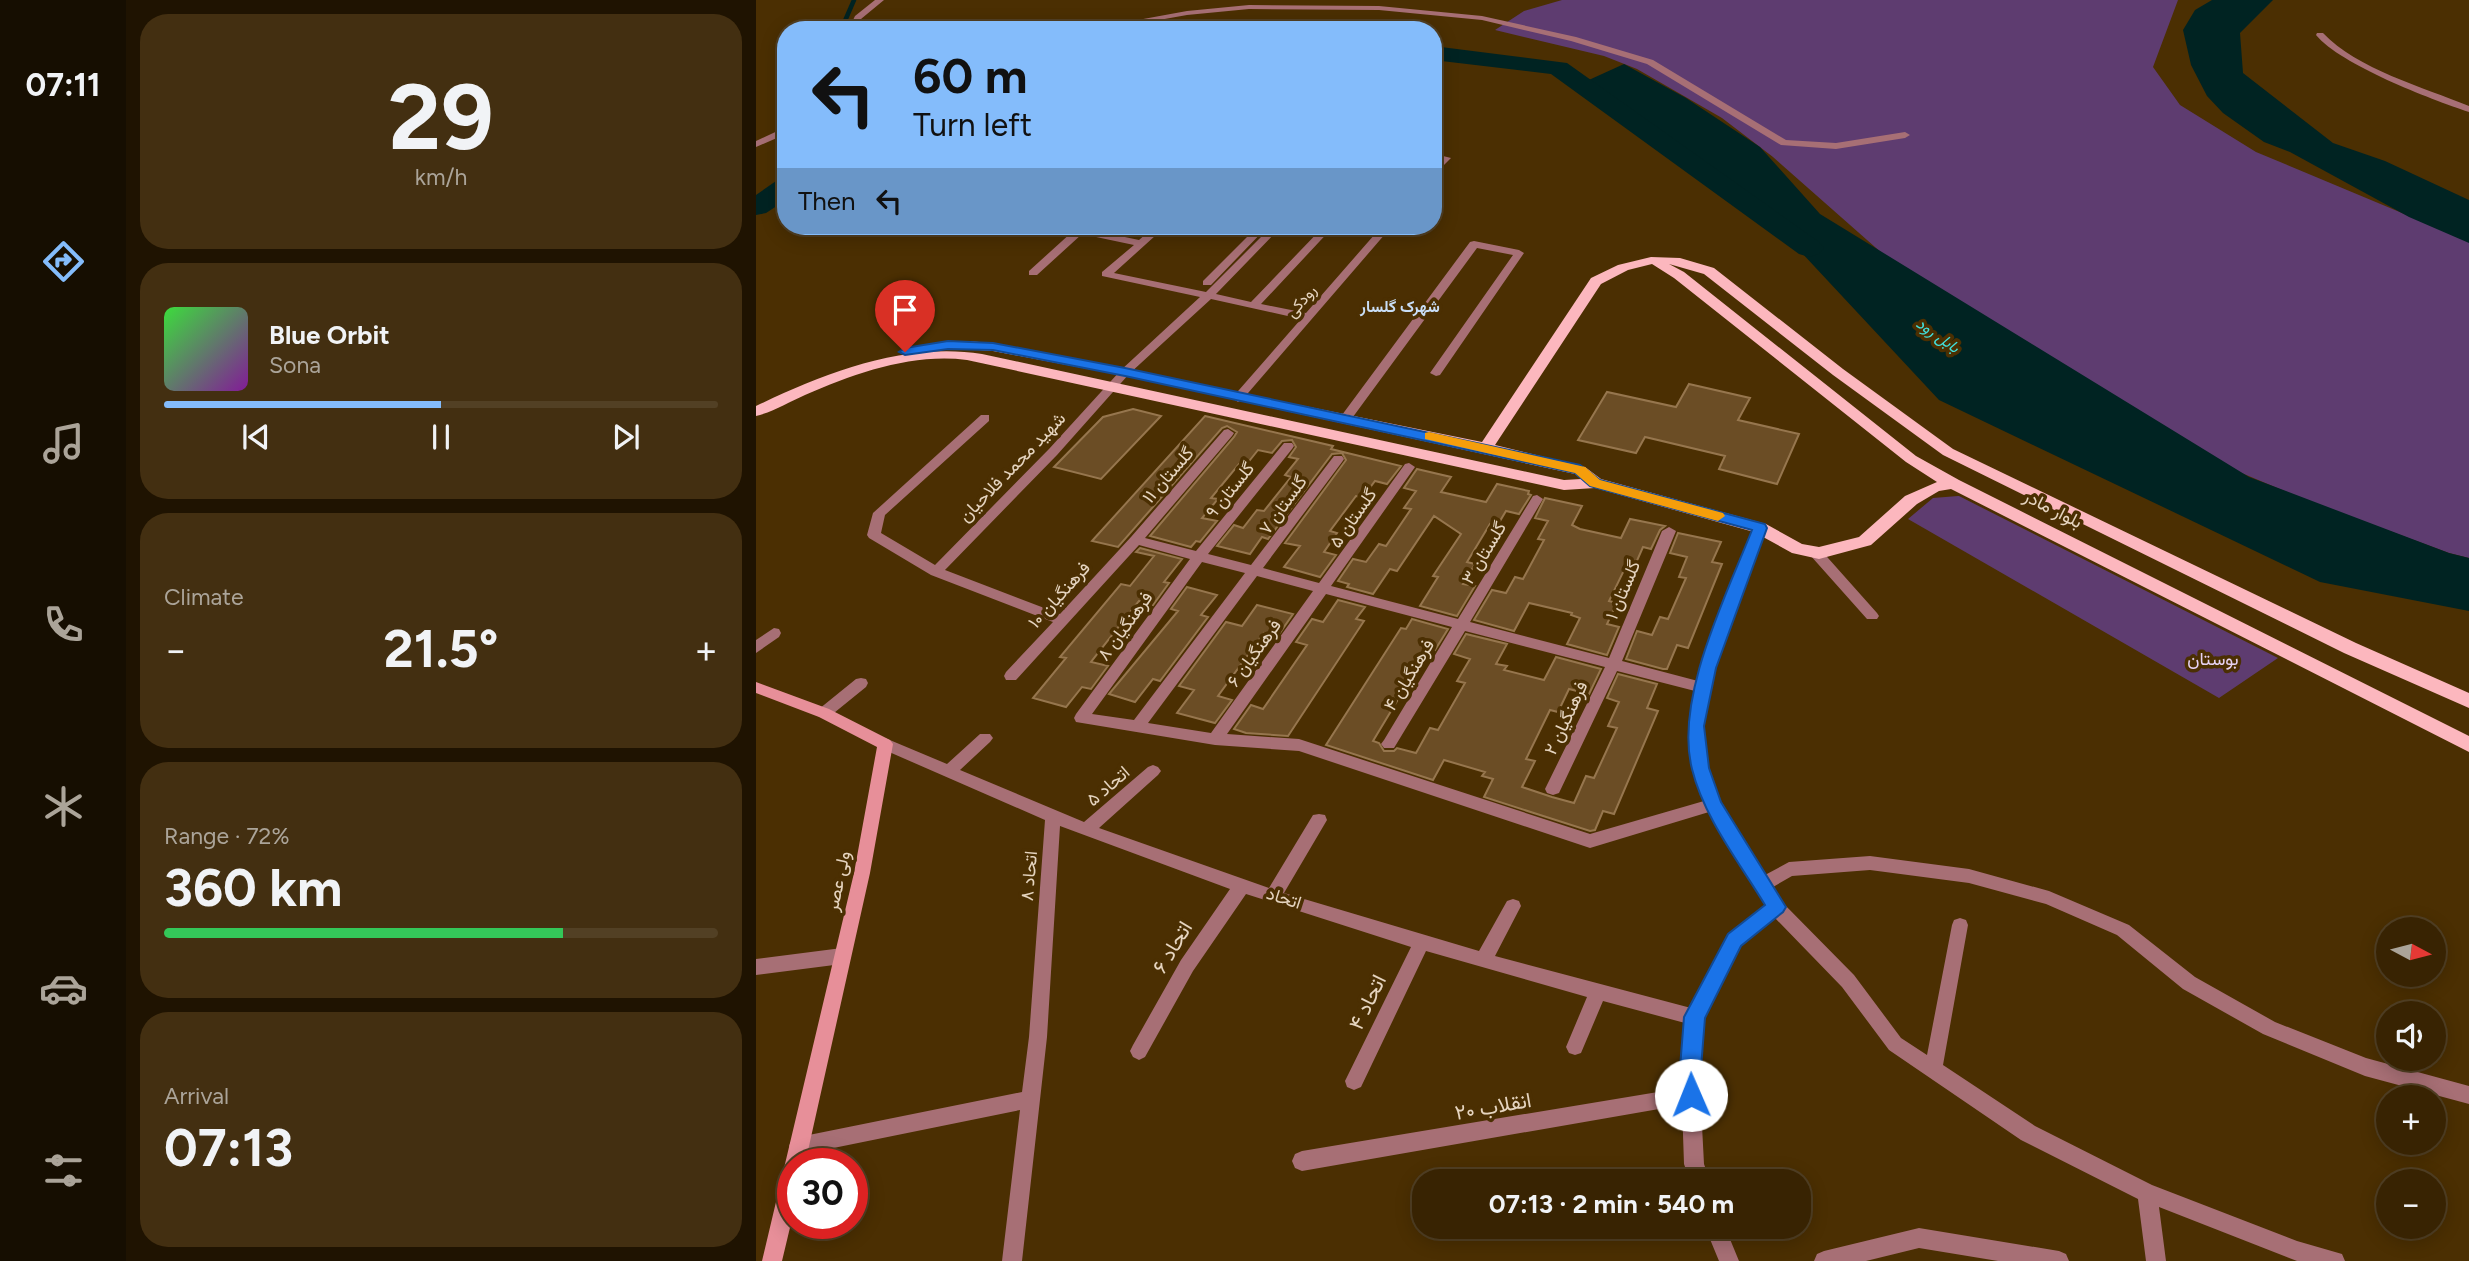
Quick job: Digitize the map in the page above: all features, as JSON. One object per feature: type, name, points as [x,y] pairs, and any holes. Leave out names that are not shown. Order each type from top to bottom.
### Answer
[{"type":"main road","name":"بلوار مادر","points":[[1651,260],[1679,275],[1911,459],[1953,484],[2469,745]]},
{"type":"main road","name":"بلوار مادر","points":[[1486,448],[1595,282],[1617,268],[1651,260],[1692,262],[1709,271],[1838,372],[1948,452],[2350,648],[2469,701]]},
{"type":"main road","points":[[756,399],[800,381],[883,355],[948,345],[993,346],[1486,448],[1580,470],[1595,483]]},
{"type":"main road","points":[[756,412],[806,390],[889,362],[942,354],[982,358],[1564,485],[1595,483],[1760,528],[1798,549],[1815,552],[1838,550],[1865,541],[1911,500],[1935,487],[1953,484]]},
{"type":"main road","points":[[756,687],[824,713],[885,744]]},
{"type":"main road","name":"ولی عصر","points":[[799,1148],[862,873],[885,744]]},
{"type":"main road","points":[[772,1261],[777,1239]]},
{"type":"street","points":[[856,21],[880,0]]},
{"type":"street","points":[[1138,21],[1188,12],[1249,8],[1379,8],[1482,18],[1573,39],[1650,62],[1784,143],[1836,146],[1905,135]]},
{"type":"street","points":[[2320,35],[2324,43],[2351,59],[2469,109]]},
{"type":"street","points":[[756,144],[777,134]]},
{"type":"street","points":[[1442,163],[1446,158]]},
{"type":"street","points":[[1033,273],[1074,235]]},
{"type":"street","points":[[1110,235],[1141,243]]},
{"type":"street","points":[[1150,235],[1106,274],[1308,317]]},
{"type":"street","points":[[1207,297],[1205,285],[1254,235]]},
{"type":"street","name":"شهید محمد فلاحیان","points":[[936,572],[1053,452],[1125,372],[1207,297],[1268,235]]},
{"type":"street","points":[[1253,306],[1320,235]]},
{"type":"street","name":"رودکی","points":[[1238,398],[1379,235]]},
{"type":"street","points":[[1346,418],[1474,244],[1520,253],[1436,373]]},
{"type":"street","points":[[985,418],[879,513],[874,535],[936,572],[1063,620]]},
{"type":"street","name":"گلستان ۱۱","points":[[1136,540],[1228,433]]},
{"type":"street","name":"گلستان ۹","points":[[1199,556],[1288,446]]},
{"type":"street","name":"گلستان ۷","points":[[1137,727],[1338,459]]},
{"type":"street","name":"گلستان ۵","points":[[1325,589],[1409,467]]},
{"type":"street","name":"گلستان ۳","points":[[1461,625],[1537,499]]},
{"type":"street","points":[[1760,528],[1707,668],[1695,726],[1700,768],[1713,805],[1776,907],[1848,981],[1895,1044],[2028,1133],[2147,1193],[2297,1251],[2335,1261]]},
{"type":"street","name":"گلستان ۱","points":[[1612,664],[1668,531]]},
{"type":"street","points":[[1136,540],[1703,688]]},
{"type":"street","name":"فرهنگیان ۱۰","points":[[1011,676],[1136,540]]},
{"type":"street","points":[[1815,552],[1872,616]]},
{"type":"street","name":"فرهنگیان ۸","points":[[1137,727],[1081,718],[1199,556]]},
{"type":"street","name":"فرهنگیان ۶","points":[[1215,739],[1325,589]]},
{"type":"street","name":"فرهنگیان ۴","points":[[1389,744],[1461,625]]},
{"type":"street","points":[[756,648],[774,633]]},
{"type":"street","name":"فرهنگیان ۲","points":[[1553,789],[1612,664]]},
{"type":"street","points":[[824,713],[862,682]]},
{"type":"street","points":[[1137,727],[1215,739],[1299,745],[1590,841],[1713,805]]},
{"type":"street","points":[[949,771],[985,738]]},
{"type":"street","name":"اتحاد","points":[[885,744],[1087,829],[1243,886],[1421,944],[1695,1017]]},
{"type":"street","name":"اتحاد ۵","points":[[1087,829],[1153,771]]},
{"type":"street","name":"اتحاد ۸","points":[[1012,1261],[1038,1037],[1053,815]]},
{"type":"street","points":[[1274,895],[1319,820]]},
{"type":"street","points":[[1762,885],[1789,869],[1870,863],[1969,876],[2049,898],[2123,930],[2189,983],[2269,1028],[2365,1068],[2469,1095]]},
{"type":"street","name":"اتحاد ۶","points":[[1139,1051],[1213,923],[1243,886]]},
{"type":"street","points":[[1483,961],[1513,906]]},
{"type":"street","points":[[1696,1169],[1690,1068],[1695,1017],[1734,940],[1776,907]]},
{"type":"street","points":[[1933,1069],[1960,925]]},
{"type":"street","name":"اتحاد ۴","points":[[1354,1081],[1421,944]]},
{"type":"street","points":[[756,967],[842,956]]},
{"type":"street","points":[[1575,1047],[1598,992]]},
{"type":"street","name":"انقلاب ۲۰","points":[[1302,1161],[1691,1095]]},
{"type":"street","points":[[826,1148],[1031,1099]]},
{"type":"street","points":[[2147,1193],[2155,1261]]},
{"type":"street","points":[[1824,1261],[1919,1238],[1957,1253],[2059,1261]]},
{"type":"street","points":[[1720,1239],[1729,1261]]},
{"type":"green space","points":[[1562,0],[2178,0],[2153,67],[2180,105],[2256,152],[2469,241],[2469,558],[2308,501],[2139,430],[1909,277],[1773,157],[1722,118],[1637,69],[1604,56],[1495,30],[1524,11]]},
{"type":"green space","name":"بوستان","points":[[1958,496],[2278,658],[2219,698],[1908,519],[1933,498]]},
{"type":"water","points":[[2212,0],[2273,0],[2240,33],[2243,73],[2333,143],[2385,161],[2469,200],[2469,243],[2409,217],[2290,152],[2264,142],[2223,113],[2207,96],[2191,65],[2183,30],[2195,10]]},
{"type":"water","points":[[1624,64],[1686,98],[1760,147],[1820,214],[2249,477],[2449,553],[2469,558],[2469,611],[2320,582],[1939,400],[1773,222],[1580,84]]},
{"type":"building","points":[[1689,384],[1750,398],[1738,420],[1799,434],[1777,484],[1719,469],[1725,456],[1645,437],[1636,453],[1578,440],[1607,392],[1676,407]]},
{"type":"building","points":[[1133,409],[1161,416],[1101,479],[1054,467],[1103,417]]},
{"type":"building","points":[[1205,416],[1333,446],[1331,449],[1401,466],[1387,484],[1375,481],[1363,497],[1356,496],[1330,531],[1337,533],[1324,552],[1336,555],[1320,577],[1284,567],[1300,546],[1285,543],[1346,460],[1342,453],[1332,454],[1268,539],[1262,537],[1250,554],[1217,546],[1234,525],[1243,528],[1257,510],[1264,511],[1291,477],[1285,475],[1298,459],[1289,457],[1296,447],[1292,440],[1282,441],[1272,453],[1258,450],[1246,465],[1239,464],[1211,498],[1218,499],[1202,518],[1217,521],[1200,542],[1196,541],[1191,547],[1150,536],[1234,437],[1237,432],[1227,426],[1222,428],[1118,547],[1092,541]]},
{"type":"building","points":[[1417,469],[1451,477],[1441,492],[1486,502],[1497,484],[1529,491],[1528,494],[1531,495],[1519,514],[1506,511],[1497,526],[1490,524],[1467,562],[1475,564],[1463,584],[1475,586],[1457,616],[1420,606],[1438,577],[1433,576],[1461,534],[1434,516],[1397,571],[1390,569],[1373,594],[1347,587],[1349,584],[1338,581],[1353,559],[1366,562],[1379,544],[1386,546],[1411,509],[1404,508],[1416,491],[1404,488]]},
{"type":"building","points":[[1545,498],[1582,506],[1572,525],[1580,529],[1621,538],[1630,519],[1665,526],[1660,530],[1651,549],[1643,547],[1636,563],[1628,562],[1609,601],[1617,603],[1607,624],[1619,627],[1607,655],[1567,644],[1580,618],[1571,615],[1572,613],[1529,603],[1514,631],[1474,620],[1492,590],[1506,593],[1515,577],[1523,579],[1544,540],[1538,539],[1548,521],[1535,518]]},
{"type":"building","points":[[1678,533],[1721,542],[1712,562],[1722,564],[1688,648],[1677,645],[1667,669],[1663,669],[1626,659],[1637,631],[1652,635],[1660,617],[1668,619],[1686,578],[1679,577],[1687,557],[1670,553]]},
{"type":"building","points":[[1140,548],[1182,559],[1164,582],[1169,583],[1153,605],[1139,601],[1091,662],[1108,666],[1091,689],[1082,687],[1066,707],[1033,698],[1066,658],[1060,657],[1121,584],[1130,586],[1154,556],[1136,552]]},
{"type":"building","points":[[1187,587],[1217,595],[1201,615],[1208,617],[1160,681],[1153,679],[1135,702],[1109,694],[1178,611],[1171,609]]},
{"type":"building","points":[[1338,600],[1365,607],[1356,619],[1364,621],[1288,736],[1246,733],[1234,729],[1251,705],[1263,709],[1307,645],[1296,642],[1312,619],[1323,622]]},
{"type":"building","points":[[1257,605],[1293,614],[1277,637],[1264,633],[1218,696],[1232,700],[1215,723],[1177,713],[1194,690],[1179,686],[1226,622],[1242,626]]},
{"type":"building","points":[[1412,619],[1448,629],[1435,650],[1429,648],[1373,741],[1379,743],[1384,751],[1394,751],[1397,748],[1416,753],[1430,728],[1438,730],[1465,683],[1457,681],[1470,659],[1454,654],[1466,634],[1507,644],[1496,664],[1507,666],[1504,670],[1544,680],[1556,657],[1601,669],[1589,694],[1569,689],[1558,712],[1550,710],[1526,759],[1535,761],[1522,787],[1574,803],[1586,776],[1594,778],[1617,728],[1608,726],[1619,702],[1607,698],[1618,674],[1657,684],[1647,708],[1658,711],[1614,814],[1603,811],[1595,830],[1590,831],[1484,797],[1493,779],[1482,776],[1485,772],[1444,760],[1433,780],[1326,745],[1401,628],[1406,629]]},
{"type":"waterway","points":[[845,21],[854,0]]},
{"type":"waterway","name":"بابل رود","points":[[1442,54],[1558,68],[1809,248]]},
{"type":"waterway","name":"بابل رود","points":[[756,207],[777,193]]},
{"type":"slow traffic","points":[[1429,436],[1580,470],[1595,483],[1718,516]]},
{"type":"district","name":"شهرک گلسار","points":[[1400,306]]},
{"type":"route","points":[[905,352],[948,345],[993,346],[1125,372],[1580,470],[1595,483],[1760,528],[1707,668],[1695,726],[1700,768],[1713,805],[1776,907],[1734,940],[1695,1017],[1690,1068],[1691,1095]]}]
